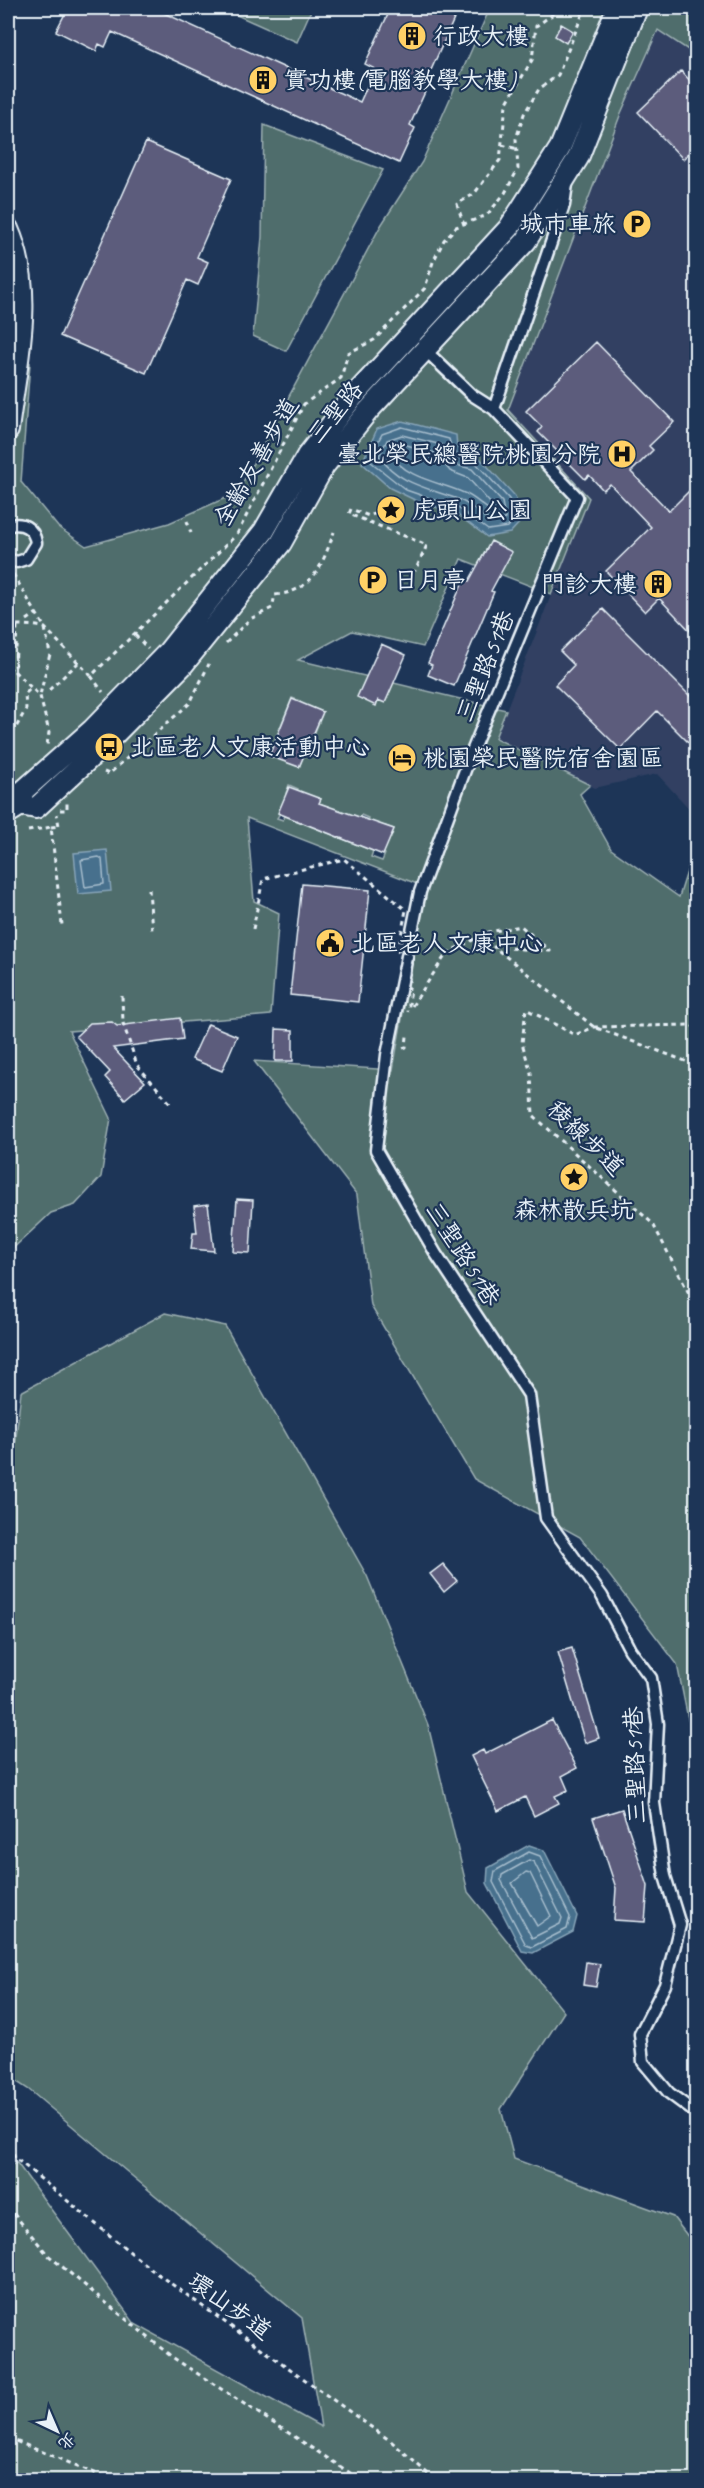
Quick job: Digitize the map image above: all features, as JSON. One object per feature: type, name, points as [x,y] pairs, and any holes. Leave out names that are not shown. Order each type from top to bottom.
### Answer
[{"type":"street","name":"三聖路","points":[[417,342],[509,228],[560,148],[617,8]]},
{"type":"street","name":"三聖路","points":[[14,809],[23,791],[92,730],[168,652],[264,531],[307,456],[352,398],[417,342],[526,241],[578,158],[637,8]]},
{"type":"street","points":[[8,229],[22,286],[22,325],[8,430]]},
{"type":"lane","points":[[494,409],[564,205],[569,173]]},
{"type":"lane","name":"三聖路51巷","points":[[417,342],[472,395],[494,409],[577,498],[471,754],[420,892],[387,1055],[376,1150],[436,1254],[530,1395],[546,1518],[602,1596],[630,1650],[651,1678],[658,1724],[654,1803],[665,1876],[680,1925],[665,1985],[640,2034],[643,2062],[669,2092],[696,2113]]},
{"type":"lane","points":[[8,526],[22,524],[31,530],[35,539],[30,556],[22,561],[9,560]]},
{"type":"path","points":[[464,225],[457,204],[474,194],[486,182],[500,160],[506,104],[532,60],[536,26],[552,15],[552,8]]},
{"type":"path","name":"全齡友善步道","points":[[91,676],[237,534],[304,404],[340,378],[348,356],[375,340],[425,288],[432,262],[444,240],[456,227],[487,215],[505,193],[518,169],[516,139],[524,114],[539,89],[558,75],[585,8]]},
{"type":"path","points":[[673,8],[696,16]]},
{"type":"path","points":[[502,145],[518,149]]},
{"type":"path","points":[[376,513],[369,516],[351,509],[349,514],[428,545],[415,571]]},
{"type":"path","points":[[187,522],[191,533]]},
{"type":"path","points":[[220,649],[250,619],[272,608],[274,595],[292,593],[310,581],[322,565],[334,532]]},
{"type":"path","points":[[9,560],[13,574],[45,628],[105,694]]},
{"type":"path","points":[[8,579],[14,591],[8,624],[37,625],[45,628]]},
{"type":"path","points":[[27,620],[37,614]]},
{"type":"path","points":[[15,672],[17,626]]},
{"type":"path","points":[[45,628],[50,654],[40,696],[45,715]]},
{"type":"path","points":[[135,635],[149,650]]},
{"type":"path","points":[[98,777],[106,771],[109,774],[190,703],[213,656]]},
{"type":"path","points":[[49,690],[78,663]]},
{"type":"path","points":[[8,668],[40,696]]},
{"type":"path","points":[[8,739],[26,709],[25,694],[31,688]]},
{"type":"path","points":[[190,688],[195,692]]},
{"type":"path","points":[[144,735],[149,740]]},
{"type":"path","points":[[28,831],[59,826],[57,811],[68,810],[67,802]]},
{"type":"path","points":[[51,827],[62,925]]},
{"type":"path","points":[[253,928],[263,879],[344,859],[406,910],[398,951],[414,952],[408,988],[411,988],[408,1012],[447,953],[489,932],[521,926],[550,951],[494,947],[594,1027],[696,1065]]},
{"type":"path","points":[[148,889],[152,931]]},
{"type":"path","points":[[123,996],[123,1023],[137,1065],[171,1104]]},
{"type":"path","name":"稜線步道","points":[[594,1027],[575,1035],[526,1009],[522,1043],[531,1073],[533,1115],[653,1224],[696,1307]]},
{"type":"path","points":[[594,1027],[691,1025],[696,1028]]},
{"type":"path","points":[[8,2127],[15,2160]]},
{"type":"path","name":"環山步道","points":[[8,2159],[19,2161],[152,2270],[392,2442],[435,2481]]},
{"type":"path","points":[[8,2207],[48,2255],[172,2357],[361,2481]]},
{"type":"path","points":[[8,2438],[112,2481]]},
{"type":"shaded area","name":"臺北榮民總醫院桃園分院","points":[[659,29],[696,55],[696,816],[657,774],[595,788],[495,738],[589,498],[507,410],[621,113]]},
{"type":"green space","points":[[235,8],[312,8],[297,42],[232,13]]},
{"type":"green space","points":[[490,8],[610,8],[636,19],[641,8],[696,10],[696,55],[658,30],[621,113],[508,410],[589,498],[551,594],[461,559],[423,647],[352,631],[298,660],[506,710],[495,738],[590,785],[580,794],[611,849],[679,897],[696,843],[696,1758],[677,1664],[580,1537],[474,1479],[371,1306],[357,1195],[254,1061],[393,1070],[425,887],[247,818],[254,901],[279,913],[271,1015],[69,1031],[111,1118],[101,1177],[75,1205],[51,1213],[8,1253],[8,360],[30,363],[21,482],[58,527],[86,546],[169,523],[237,493],[380,227],[422,162]],"holes":[[[292,698],[300,701],[299,705],[323,712],[307,752],[303,750],[300,766],[269,755]],[[289,785],[298,789],[296,794],[321,799],[319,803],[359,819],[361,815],[368,818],[367,823],[384,829],[385,826],[394,829],[391,838],[387,837],[381,852],[385,854],[382,861],[371,857],[373,851],[285,816],[283,820],[277,818],[291,795],[286,793]]]},
{"type":"green space","points":[[264,125],[383,170],[286,351],[253,336],[262,237]]},
{"type":"green space","points":[[165,1313],[225,1326],[367,1576],[428,1725],[468,1892],[564,2012],[501,2109],[514,2159],[673,2217],[696,2247],[696,2480],[8,2480],[8,2166],[17,2163],[135,2324],[321,2427],[302,2318],[28,2089],[8,2076],[8,1470],[15,1446],[21,1392]]},
{"type":"water","points":[[402,421],[456,435],[457,447],[466,455],[477,455],[515,496],[521,521],[510,533],[487,537],[455,513],[419,502],[390,488],[362,463],[377,429]]},
{"type":"water","points":[[107,850],[111,891],[78,894],[74,853]]},
{"type":"water","points":[[529,1845],[544,1850],[577,1916],[573,1932],[533,1953],[522,1951],[487,1883],[488,1868]]},
{"type":"building","name":"實功樓(電腦教學大樓)","points":[[68,8],[153,8],[360,102],[375,69],[365,64],[391,8],[459,8],[422,90],[425,92],[410,125],[415,128],[399,163],[112,32],[105,47],[99,44],[96,51],[56,31]]},
{"type":"building","points":[[561,24],[573,31],[566,43],[555,36]]},
{"type":"building","points":[[681,71],[696,87],[696,146],[683,159],[638,112]]},
{"type":"building","points":[[146,142],[231,179],[197,257],[208,262],[198,285],[187,280],[146,373],[60,336]]},
{"type":"building","points":[[596,342],[674,422],[649,446],[653,450],[631,472],[669,511],[696,484],[696,637],[659,598],[645,612],[606,571],[651,527],[610,484],[603,490],[589,475],[585,479],[538,432],[542,427],[526,411]]},
{"type":"building","points":[[491,541],[512,552],[491,591],[494,592],[454,686],[428,675],[432,665],[428,663],[464,579],[469,581]]},
{"type":"building","points":[[603,609],[696,702],[696,750],[657,711],[620,749],[555,685],[574,665],[560,651]]},
{"type":"building","points":[[381,644],[406,655],[385,703],[378,700],[376,706],[357,697]]},
{"type":"building","points":[[292,699],[323,712],[299,767],[269,756]]},
{"type":"building","points":[[289,787],[321,799],[319,803],[394,829],[383,855],[278,813]]},
{"type":"building","name":"北區老人文康中心","points":[[302,884],[370,890],[358,1002],[290,995]]},
{"type":"building","points":[[180,1018],[183,1039],[113,1048],[145,1082],[125,1099],[105,1077],[110,1072],[76,1036],[90,1023],[112,1022],[117,1026]]},
{"type":"building","points":[[208,1024],[237,1036],[222,1071],[192,1059]]},
{"type":"building","points":[[276,1029],[293,1030],[293,1061],[275,1061]]},
{"type":"building","points":[[237,1199],[253,1200],[250,1253],[233,1252]]},
{"type":"building","points":[[208,1204],[214,1251],[191,1249],[193,1233],[197,1233],[194,1206]]},
{"type":"building","points":[[443,1564],[457,1581],[444,1592],[430,1574]]},
{"type":"building","points":[[572,1648],[599,1738],[585,1743],[558,1652]]},
{"type":"building","points":[[552,1720],[577,1768],[562,1776],[568,1790],[555,1796],[559,1803],[534,1816],[525,1797],[498,1811],[471,1756],[483,1750],[485,1754]]},
{"type":"building","points":[[622,1809],[648,1886],[645,1922],[614,1920],[616,1888],[593,1818]]},
{"type":"building","points":[[586,1962],[600,1964],[596,1987],[583,1985]]},
{"type":"place","name":"行政大樓","points":[[412,36]]},
{"type":"place","name":"實功樓(電腦教學大樓)","points":[[263,80]]},
{"type":"place","name":"城市車旅","points":[[637,224]]},
{"type":"place","name":"臺北榮民總醫院桃園分院","points":[[622,454]]},
{"type":"place","name":"虎頭山公園","points":[[391,510]]},
{"type":"place","name":"日月亭","points":[[373,580]]},
{"type":"place","name":"門診大樓","points":[[658,584]]},
{"type":"place","name":"北區老人文康活動中心","points":[[109,747]]},
{"type":"place","name":"桃園榮民醫院宿舍園區","points":[[402,758]]},
{"type":"place","name":"北區老人文康中心","points":[[330,943]]},
{"type":"place","name":"森林散兵坑","points":[[574,1177]]}]
